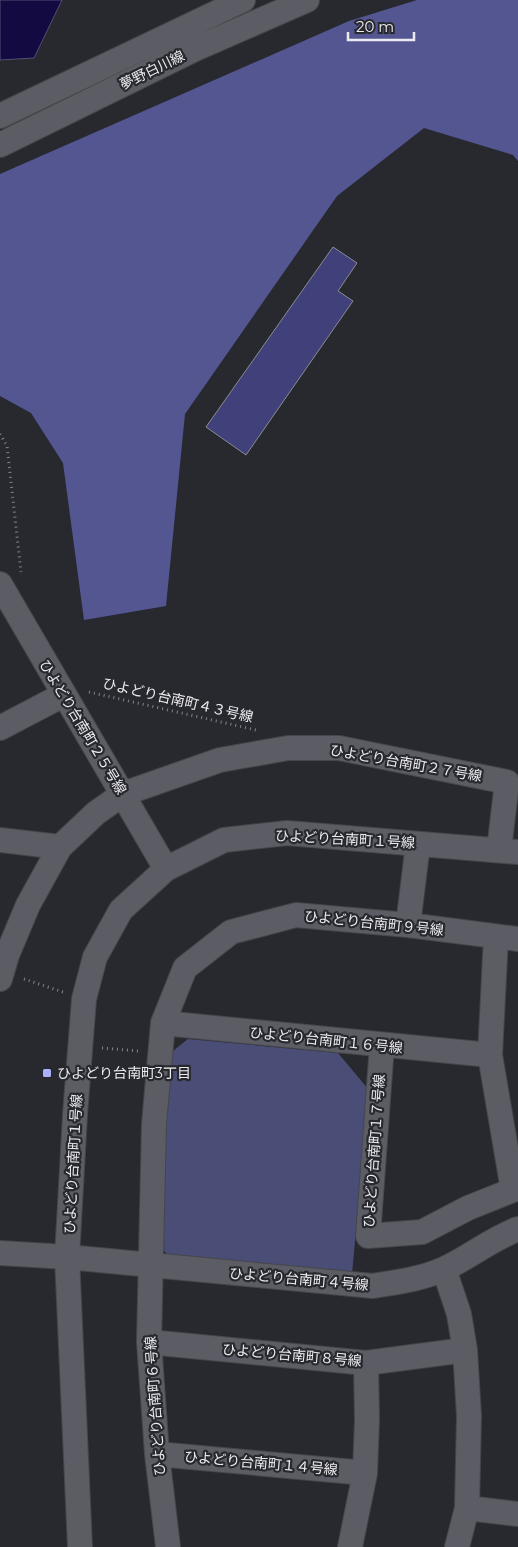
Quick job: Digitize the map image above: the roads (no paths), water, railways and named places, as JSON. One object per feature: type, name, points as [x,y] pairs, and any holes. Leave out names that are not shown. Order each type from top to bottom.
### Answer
[{"type":"street","name":"夢野白川線","points":[[0,116],[243,0]]},
{"type":"street","name":"夢野白川線","points":[[0,145],[195,49],[307,0]]},
{"type":"street","name":"ひよどり台南町２５号線","points":[[2,594],[166,869]]},
{"type":"street","points":[[0,728],[60,690]]},
{"type":"street","name":"ひよどり台南町２７号線","points":[[2,965],[28,905],[60,847],[96,813],[123,794],[220,760],[288,748],[339,748],[507,782],[509,851]]},
{"type":"street","name":"ひよどり台南町１号線","points":[[80,1547],[67,1257],[84,999],[96,957],[121,910],[166,869],[224,840],[286,833],[509,851]]},
{"type":"street","points":[[0,840],[60,847]]},
{"type":"street","points":[[408,925],[418,844]]},
{"type":"street","name":"ひよどり台南町９号線","points":[[150,1265],[154,1124],[159,1053],[163,1023],[185,968],[231,932],[296,915],[408,925],[507,938]]},
{"type":"street","name":"ひよどり台南町１７号線","points":[[382,1045],[368,1236],[422,1232],[468,1208],[513,1190],[490,1055],[507,938]]},
{"type":"street","name":"ひよどり台南町１６号線","points":[[163,1023],[490,1055]]},
{"type":"street","name":"ひよどり台南町４号線","points":[[0,1253],[67,1257],[373,1286],[404,1281],[444,1269],[497,1237],[518,1229]]},
{"type":"street","name":"ひよどり台南町６号線","points":[[150,1265],[149,1342],[157,1454],[168,1547]]},
{"type":"street","points":[[444,1269],[459,1314],[465,1350],[469,1416],[467,1508],[457,1547]]},
{"type":"street","name":"ひよどり台南町８号線","points":[[149,1342],[366,1363],[465,1350]]},
{"type":"street","points":[[350,1547],[365,1474],[367,1419],[366,1363]]},
{"type":"street","name":"ひよどり台南町１４号線","points":[[157,1454],[365,1474]]},
{"type":"street","points":[[467,1508],[518,1514]]},
{"type":"place","name":"ひよどり台南町3丁目","points":[[47,1073]]}]
